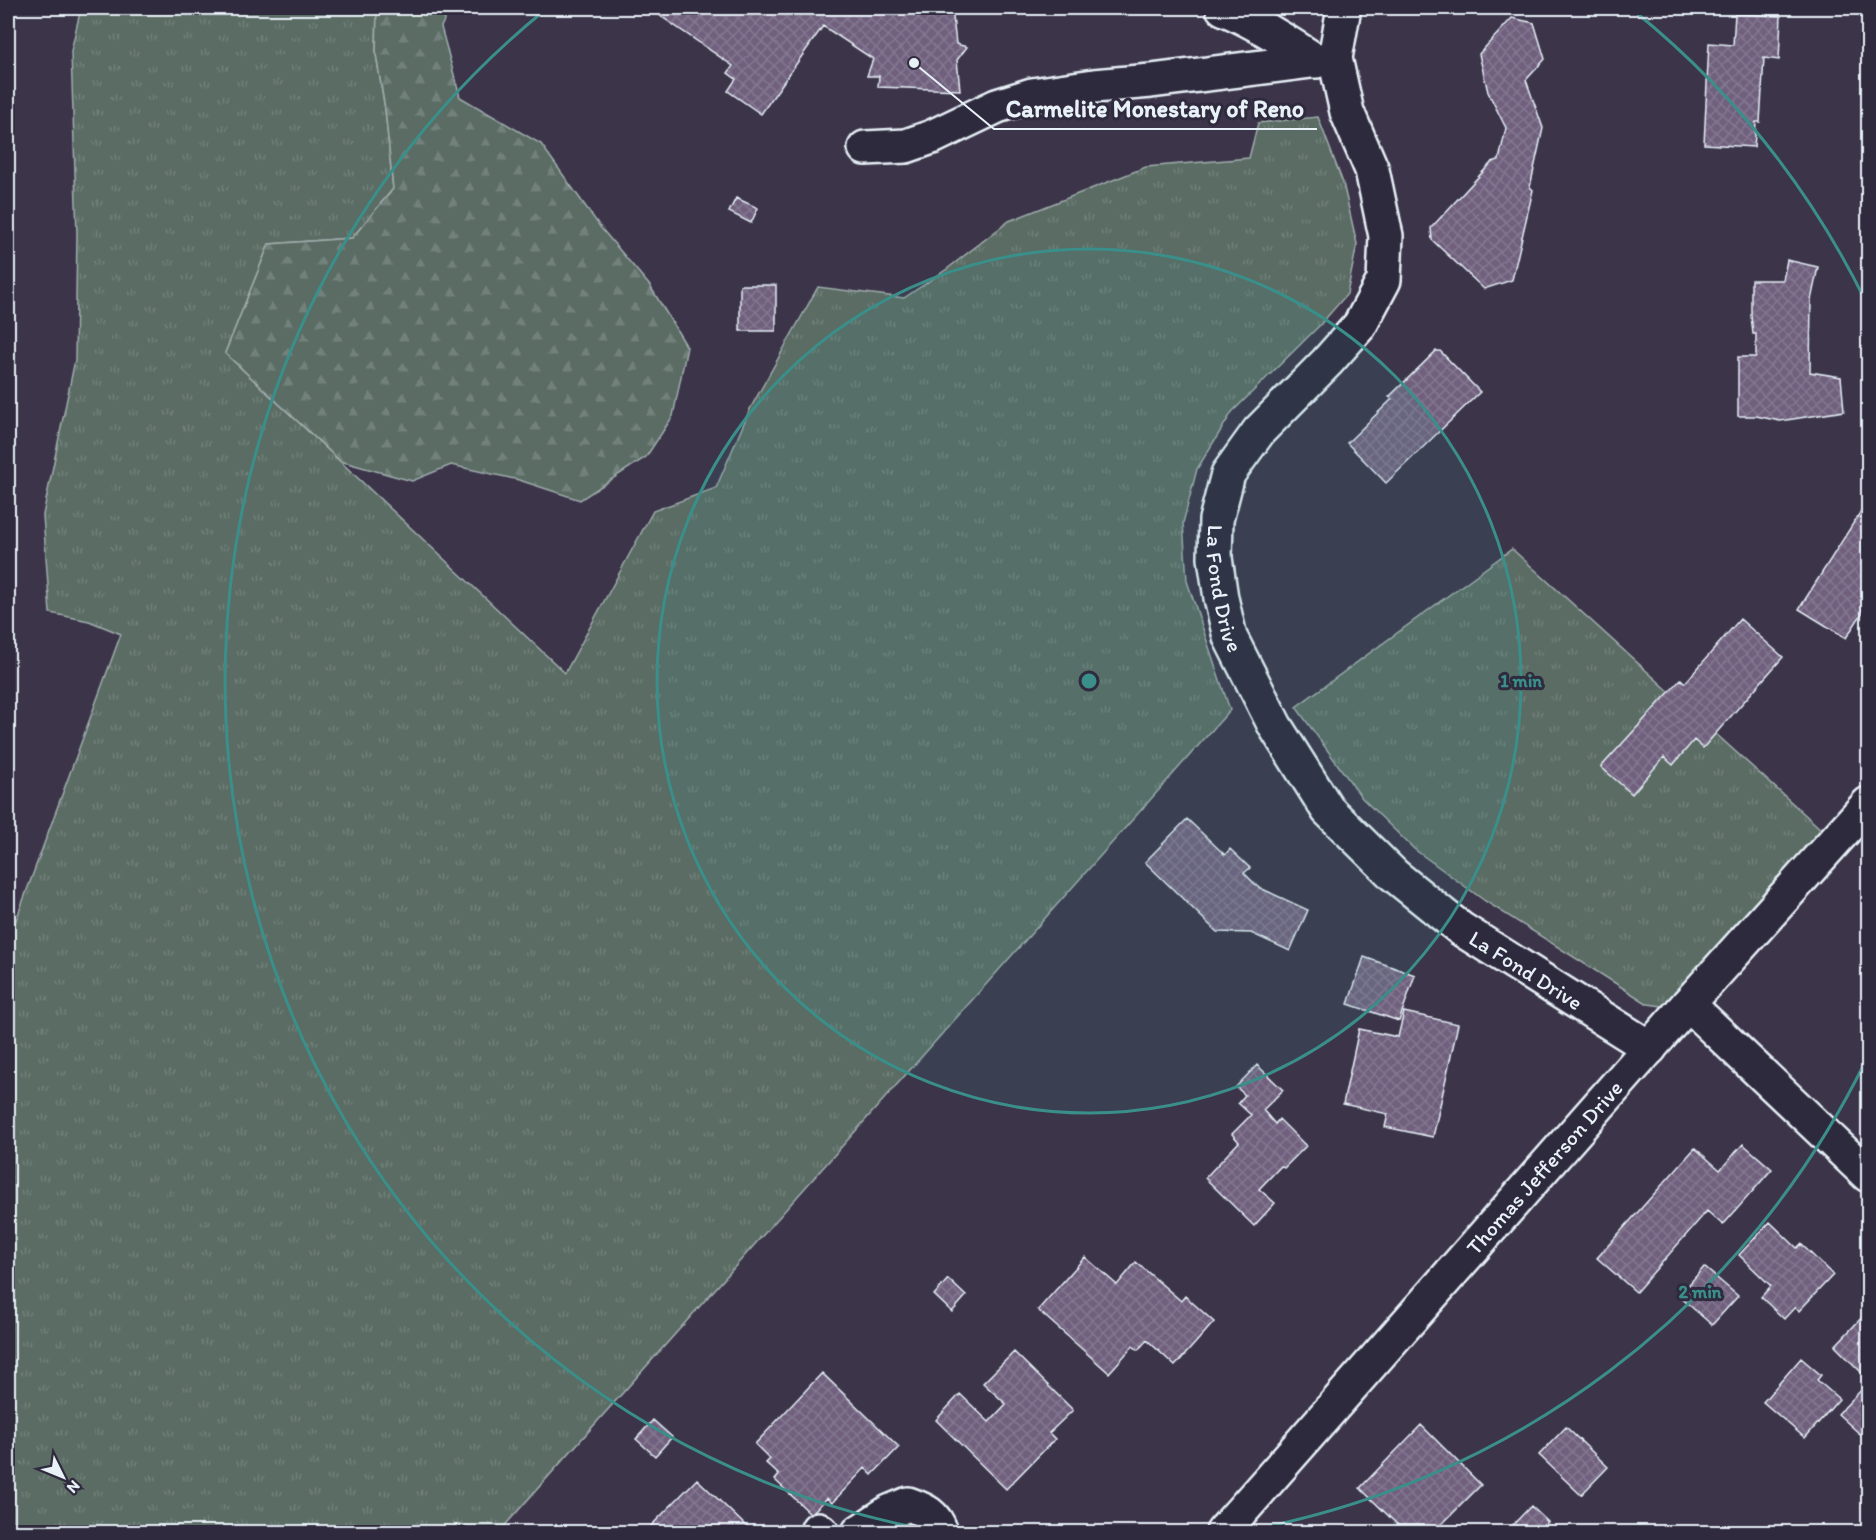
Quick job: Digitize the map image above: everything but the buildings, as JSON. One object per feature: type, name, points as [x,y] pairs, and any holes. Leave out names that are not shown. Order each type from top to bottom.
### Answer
[{"type":"street","points":[[1223,8],[1325,60]]},
{"type":"street","name":"La Fond Drive","points":[[1344,8],[1325,60],[1372,170],[1386,236],[1384,280],[1360,325],[1259,431],[1228,474],[1216,520],[1215,558],[1230,637],[1275,726],[1328,810],[1353,835],[1394,875],[1461,929],[1650,1048]]},
{"type":"street","points":[[865,148],[906,146],[932,137],[997,106],[1032,95],[1325,60]]},
{"type":"street","name":"Thomas Jefferson Drive","points":[[1223,1533],[1688,1004],[1869,804]]},
{"type":"street","points":[[1688,1004],[1869,1175]]},
{"type":"street","points":[[859,1533],[889,1512],[908,1504],[924,1509],[937,1521],[941,1533]]},
{"type":"green space","points":[[81,8],[377,8],[376,54],[385,109],[393,189],[352,238],[269,244],[225,353],[565,673],[653,511],[716,488],[750,409],[818,287],[904,298],[947,269],[1009,221],[1146,167],[1249,158],[1258,123],[1318,117],[1343,183],[1357,244],[1347,294],[1320,325],[1232,412],[1197,469],[1183,523],[1187,581],[1230,710],[499,1532],[8,1532],[8,942],[121,634],[89,621],[50,613],[43,515],[75,360],[77,234],[71,51]]},
{"type":"green space","points":[[377,8],[450,8],[441,27],[460,97],[541,144],[601,228],[650,286],[687,347],[673,416],[646,457],[580,500],[519,480],[451,465],[412,481],[340,461],[225,353],[269,244],[352,238],[393,189],[385,109],[376,54]]},
{"type":"green space","points":[[1512,549],[1823,831],[1676,997],[1662,1006],[1648,1004],[1485,901],[1414,849],[1362,798],[1296,707]]},
{"type":"place","name":"Carmelite Monestary of Reno","points":[[914,63]]}]
